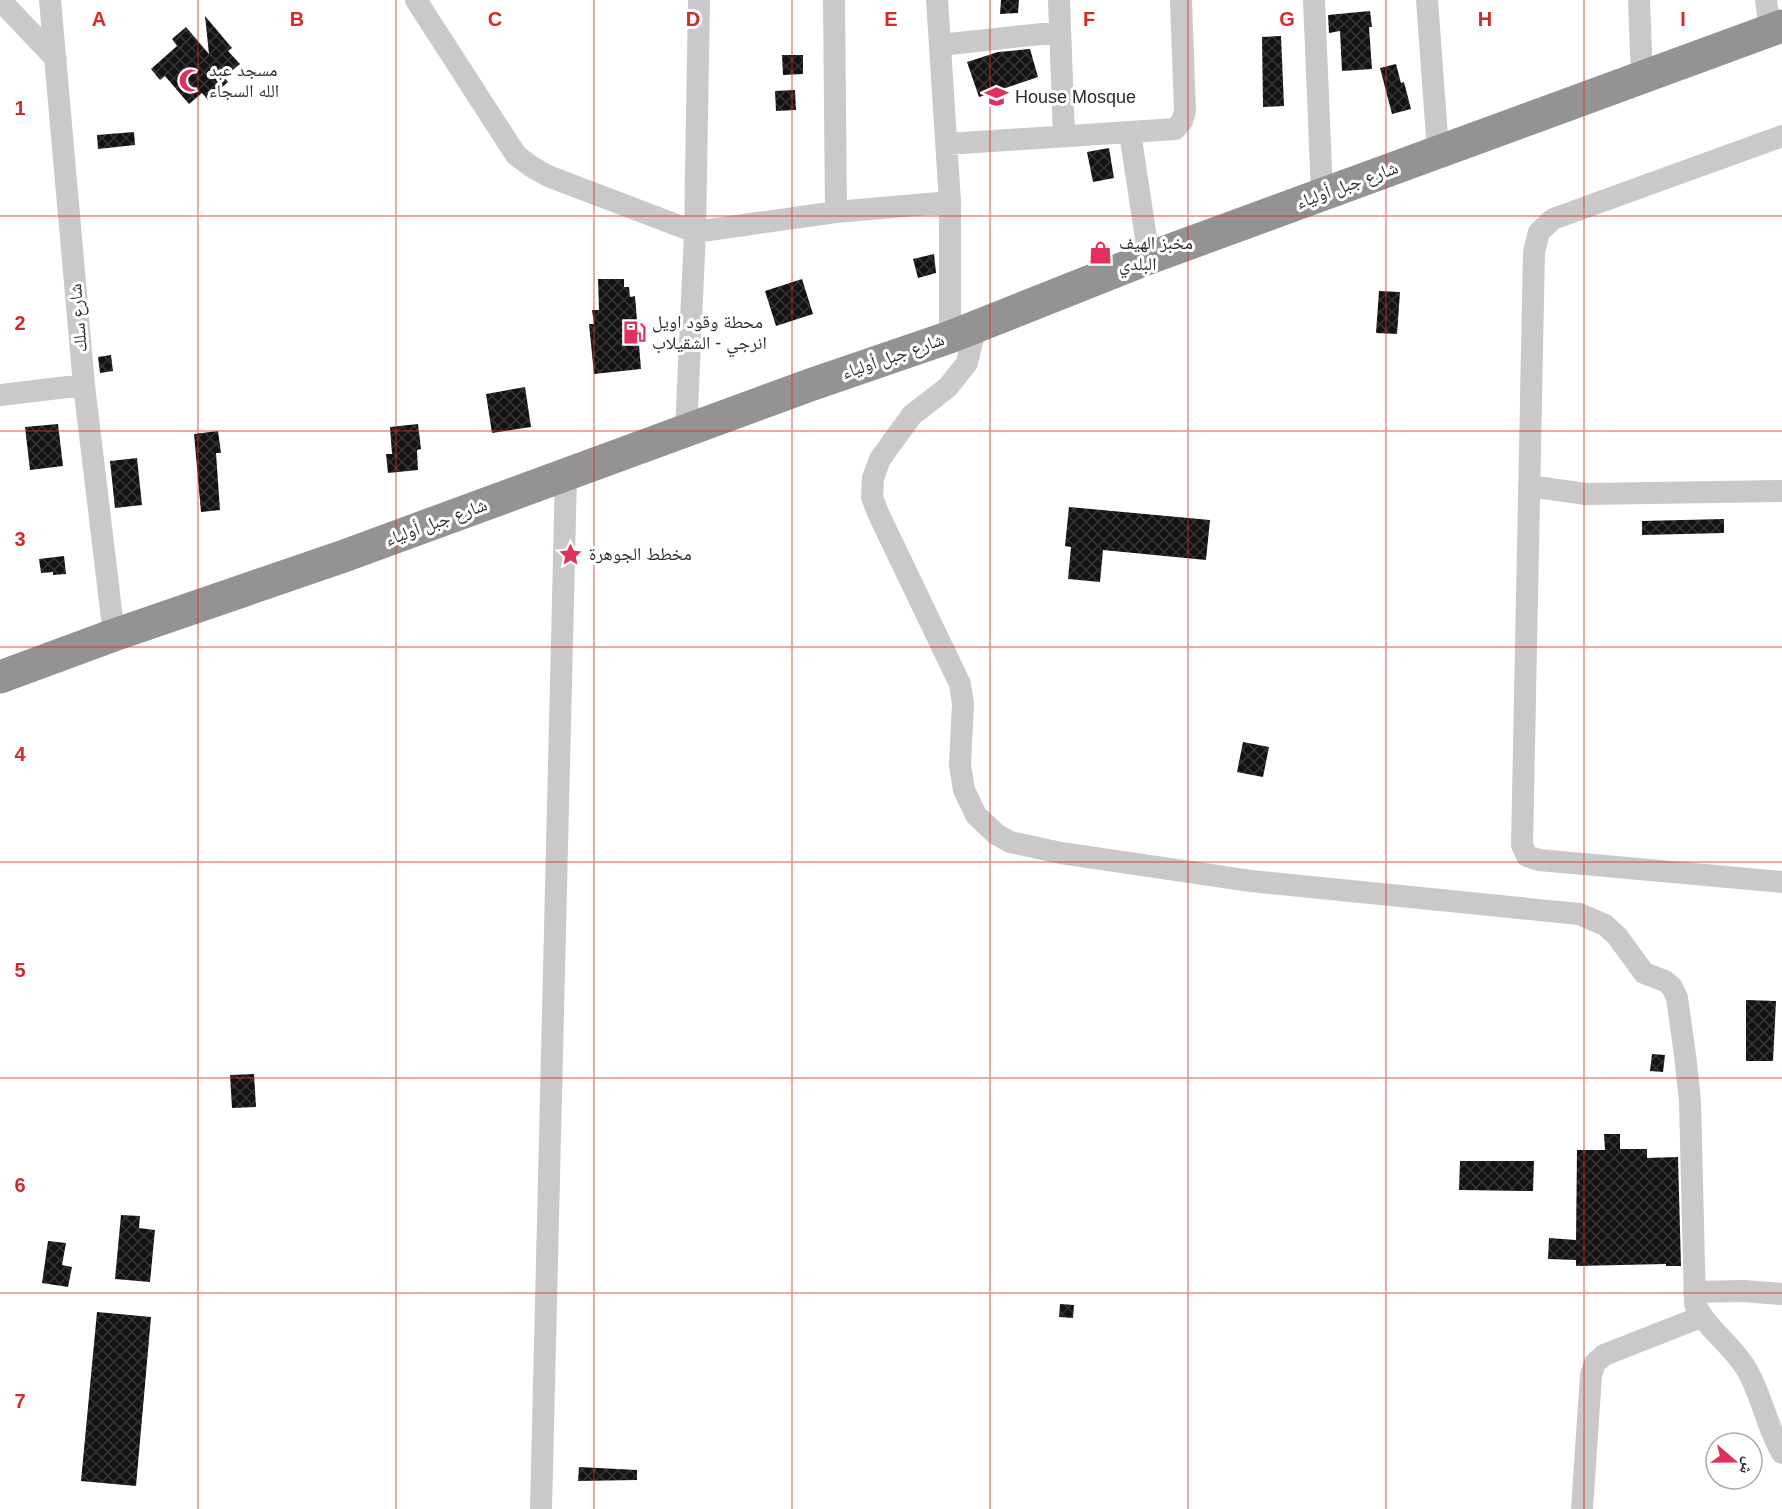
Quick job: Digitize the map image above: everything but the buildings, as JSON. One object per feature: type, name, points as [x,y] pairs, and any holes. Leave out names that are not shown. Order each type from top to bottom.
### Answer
[{"type":"highway","name":"شارع جبل أولياء","points":[[0,677],[114,635],[345,556],[810,385],[963,332],[1149,258],[1642,77],[1773,18]]},
{"type":"street","points":[[0,0],[56,59]]},
{"type":"street","name":"شارع سلك","points":[[50,0],[84,385],[114,635]]},
{"type":"street","points":[[416,0],[516,155],[548,176],[695,232],[836,212],[950,202]]},
{"type":"street","points":[[686,431],[695,232],[699,0]]},
{"type":"street","points":[[834,0],[836,212]]},
{"type":"street","points":[[937,0],[950,202],[967,363],[948,387],[912,415],[880,459],[873,478],[872,497],[960,684],[963,705],[960,765],[963,790],[976,815],[996,834],[1010,842],[1049,851],[1251,881],[1579,914],[1605,925],[1617,936],[1644,973],[1665,981],[1672,987],[1677,998],[1686,1055],[1689,1101],[1694,1192],[1695,1304],[1701,1317],[1732,1349],[1746,1369],[1782,1453]]},
{"type":"street","points":[[1059,0],[1064,136]]},
{"type":"street","points":[[947,144],[1175,129],[1182,121],[1185,111],[1181,0]]},
{"type":"street","points":[[1314,0],[1322,194]]},
{"type":"street","points":[[1427,0],[1438,151]]},
{"type":"street","points":[[1639,0],[1642,77]]},
{"type":"street","points":[[940,45],[1060,32]]},
{"type":"street","points":[[1130,133],[1149,258]]},
{"type":"street","points":[[1782,136],[1553,219],[1539,232],[1534,252],[1522,845],[1527,856],[1539,860],[1782,882]]},
{"type":"street","points":[[0,395],[84,385]]},
{"type":"street","points":[[541,1509],[566,475]]},
{"type":"street","points":[[1529,486],[1586,494],[1782,491]]},
{"type":"street","points":[[1694,1292],[1743,1291],[1782,1294]]},
{"type":"street","points":[[1582,1509],[1591,1375],[1595,1363],[1604,1355],[1701,1317]]},
{"type":"place","name":"مسجد عبد الله السجاء","points":[[191,80]]},
{"type":"place","name":"House Mosque","points":[[997,97]]},
{"type":"place","name":"مخبز الهيف البلدي","points":[[1101,253]]},
{"type":"place","name":"محطة وقود اويل انرجي - الشقيلاب","points":[[634,332]]},
{"type":"place","name":"مخطط الجوهرة","points":[[571,554]]}]
